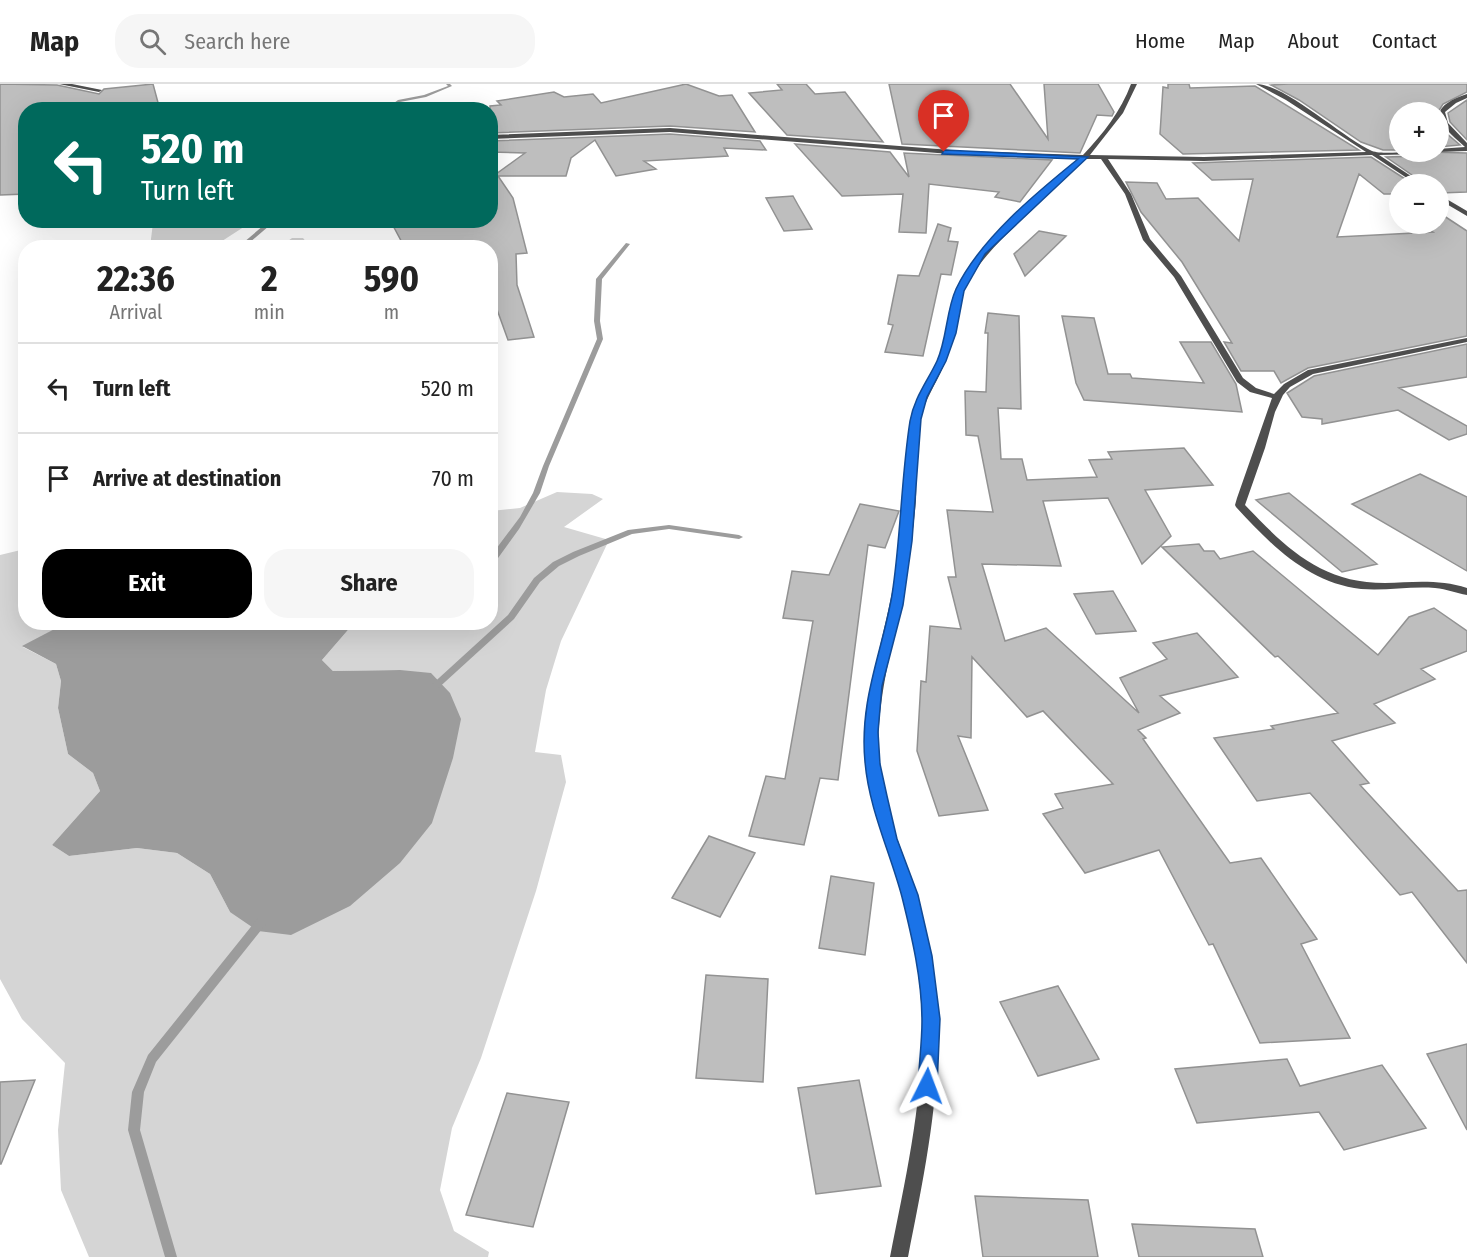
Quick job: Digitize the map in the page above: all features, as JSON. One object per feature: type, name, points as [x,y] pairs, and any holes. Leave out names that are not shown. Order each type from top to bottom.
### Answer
[{"type":"street","points":[[62,84],[99,90]]},
{"type":"street","points":[[899,1257],[918,1162],[927,1086],[931,1019],[924,956],[909,895],[889,839],[872,764],[871,732],[875,686],[896,605],[906,541],[916,419],[922,397],[942,361],[959,291],[982,252],[1102,139],[1125,105],[1134,84]]},
{"type":"street","points":[[1259,84],[1404,174]]},
{"type":"street","points":[[1467,96],[1446,106],[1440,111],[1440,116],[1445,126],[1467,147]]},
{"type":"street","points":[[498,137],[670,130],[963,153],[1085,157],[1224,158],[1389,152]]},
{"type":"street","points":[[1449,149],[1467,147]]},
{"type":"street","points":[[1102,157],[1128,194],[1147,240],[1177,276],[1240,380],[1253,390],[1276,397]]},
{"type":"street","points":[[1449,203],[1467,214]]},
{"type":"street","points":[[1467,340],[1311,372],[1293,379],[1270,407],[1262,441],[1240,505],[1314,572],[1334,581],[1373,586],[1440,586],[1467,592]]},
{"type":"shaded area","points":[[152,228],[242,228],[224,240],[151,240]]},
{"type":"shaded area","points":[[292,238],[305,240],[289,240]]},
{"type":"shaded area","points":[[557,492],[592,494],[603,499],[564,527],[609,540],[561,641],[546,690],[535,752],[561,755],[566,782],[536,891],[481,1058],[452,1128],[440,1190],[454,1231],[489,1252],[488,1257],[89,1257],[61,1190],[58,1130],[65,1063],[22,1019],[0,979],[0,555],[18,551],[18,630],[53,630],[23,647],[56,664],[61,681],[58,708],[68,754],[93,773],[100,791],[52,845],[69,856],[137,848],[177,853],[210,874],[230,912],[400,670],[333,671],[322,660],[348,630],[498,630],[498,510],[520,508]]},
{"type":"shaded area","points":[[53,630],[348,630],[322,660],[333,671],[400,670],[431,673],[450,693],[461,719],[453,758],[432,823],[400,863],[350,906],[291,935],[258,931],[230,912],[210,874],[177,853],[137,848],[69,856],[52,845],[100,791],[93,773],[68,754],[58,708],[61,681],[56,664],[22,646]]},
{"type":"building","points":[[0,84],[57,85],[99,94],[104,89],[153,84],[158,102],[18,102],[18,194],[0,195]]},
{"type":"building","points":[[686,84],[719,96],[732,95],[755,132],[670,126],[498,133],[498,105],[501,105],[497,101],[554,92],[564,97],[593,94],[601,103]]},
{"type":"building","points":[[777,84],[806,84],[815,94],[845,92],[883,142],[787,135],[749,93],[782,90]]},
{"type":"building","points":[[889,84],[1010,84],[1048,139],[1044,84],[1098,84],[1114,112],[1112,116],[1097,115],[1080,153],[902,144]]},
{"type":"building","points":[[1168,84],[1189,84],[1190,88],[1255,86],[1359,150],[1183,154],[1160,134],[1163,87],[1168,88]]},
{"type":"building","points":[[1467,84],[1467,92],[1447,102],[1389,102],[1389,150],[1383,150],[1361,142],[1299,100],[1271,85]]},
{"type":"building","points":[[1467,100],[1467,140],[1450,122],[1449,112]]},
{"type":"building","points":[[670,134],[760,141],[766,150],[724,148],[728,156],[644,161],[656,169],[616,176],[595,140],[571,158],[566,176],[498,176],[498,173],[525,153],[498,152],[498,141]]},
{"type":"building","points":[[1449,136],[1460,145],[1449,146]]},
{"type":"building","points":[[795,144],[890,152],[909,177],[904,153],[1052,160],[1020,202],[995,197],[999,192],[929,184],[926,233],[899,232],[903,194],[842,196]]},
{"type":"building","points":[[1449,153],[1467,153],[1467,192],[1449,193],[1449,174],[1411,174],[1393,162],[1449,162]]},
{"type":"building","points":[[1371,157],[1397,174],[1389,174],[1389,194],[1384,194],[1359,174],[1337,237],[1449,234],[1449,219],[1467,231],[1467,336],[1308,368],[1281,383],[1274,371],[1241,371],[1224,342],[1232,343],[1182,262],[1141,212],[1126,182],[1157,183],[1166,199],[1198,198],[1239,241],[1253,179],[1212,180],[1193,163]]},
{"type":"building","points":[[498,176],[513,198],[527,253],[516,254],[517,285],[534,337],[508,340],[498,312],[498,240],[401,240],[394,228],[498,228]]},
{"type":"building","points":[[793,196],[812,229],[784,231],[766,198]]},
{"type":"building","points":[[938,224],[951,228],[948,241],[958,242],[951,275],[941,274],[923,356],[885,352],[893,325],[888,324],[898,275],[919,276]]},
{"type":"building","points":[[1039,231],[1066,236],[1025,276],[1014,254]]},
{"type":"building","points":[[988,313],[1019,316],[1021,409],[998,408],[1001,459],[1022,459],[1027,480],[1097,477],[1089,460],[1112,459],[1108,452],[1184,448],[1213,485],[1145,490],[1171,536],[1142,564],[1108,498],[1043,501],[1061,566],[982,564],[1005,641],[1046,628],[1139,713],[1120,678],[1167,659],[1153,643],[1197,633],[1238,677],[1160,696],[1180,713],[1138,730],[1146,738],[1143,739],[1230,863],[1261,858],[1317,939],[1301,944],[1350,1038],[1260,1043],[1213,944],[1209,945],[1159,850],[1085,873],[1043,814],[1063,808],[1055,794],[1113,784],[1043,711],[1027,717],[972,657],[971,738],[958,736],[988,810],[939,816],[917,751],[921,681],[926,682],[930,626],[961,629],[948,577],[956,577],[947,510],[993,512],[978,436],[966,435],[965,391],[986,392],[988,333],[985,333]]},
{"type":"building","points":[[1062,316],[1094,318],[1108,374],[1130,374],[1132,378],[1204,383],[1180,342],[1211,342],[1236,384],[1242,412],[1084,400],[1076,383]]},
{"type":"building","points":[[1467,344],[1467,377],[1399,388],[1467,426],[1467,434],[1449,440],[1398,410],[1322,424],[1322,419],[1302,417],[1287,393],[1314,376]]},
{"type":"building","points":[[1420,474],[1467,497],[1467,571],[1352,504]]},
{"type":"building","points":[[1289,493],[1377,564],[1342,572],[1256,500]]},
{"type":"building","points":[[860,504],[899,511],[885,548],[868,545],[838,780],[820,778],[804,845],[749,836],[766,776],[785,779],[813,621],[783,618],[792,571],[829,575]]},
{"type":"building","points":[[1199,544],[1204,551],[1214,551],[1220,559],[1253,551],[1378,655],[1409,617],[1434,608],[1467,631],[1467,651],[1421,669],[1435,679],[1374,704],[1395,723],[1332,741],[1369,783],[1360,785],[1458,891],[1467,890],[1467,963],[1412,892],[1400,895],[1310,793],[1257,801],[1214,738],[1274,729],[1271,726],[1338,713],[1278,656],[1275,657],[1162,547]]},
{"type":"building","points":[[1113,591],[1136,631],[1096,634],[1074,594]]},
{"type":"building","points":[[709,836],[755,853],[720,917],[672,898]]},
{"type":"building","points":[[831,876],[874,883],[865,955],[819,948]]},
{"type":"building","points":[[706,975],[768,979],[763,1082],[696,1078]]},
{"type":"building","points":[[1058,986],[1099,1059],[1038,1076],[1000,1002]]},
{"type":"building","points":[[1467,1044],[1467,1130],[1427,1054]]},
{"type":"building","points":[[1287,1059],[1300,1086],[1382,1065],[1426,1128],[1344,1150],[1319,1112],[1197,1123],[1175,1069]]},
{"type":"building","points":[[35,1080],[1,1164],[0,1164],[0,1082]]},
{"type":"building","points":[[859,1080],[881,1186],[816,1194],[798,1088]]},
{"type":"building","points":[[507,1093],[569,1102],[533,1227],[466,1215]]},
{"type":"building","points":[[975,1196],[1088,1200],[1098,1257],[983,1257]]},
{"type":"building","points":[[1132,1224],[1255,1229],[1263,1257],[1139,1257]]},
{"type":"waterway","points":[[398,102],[425,96],[450,86],[448,84]]},
{"type":"waterway","points":[[249,240],[264,228]]},
{"type":"waterway","points":[[498,553],[516,529],[536,493],[600,339],[597,321],[599,279],[628,244]]},
{"type":"waterway","points":[[498,629],[511,617],[537,580],[556,564],[631,532],[669,527],[739,537]]},
{"type":"waterway","points":[[431,690],[497,630]]},
{"type":"waterway","points":[[171,1257],[134,1130],[138,1092],[152,1059],[262,921]]},
{"type":"route","points":[[927,1086],[931,1019],[924,956],[909,895],[889,839],[872,764],[871,732],[875,686],[896,605],[906,541],[911,499],[912,441],[922,397],[942,361],[951,333],[952,317],[959,291],[973,266],[992,241],[1085,157],[1034,157],[944,152]]}]
